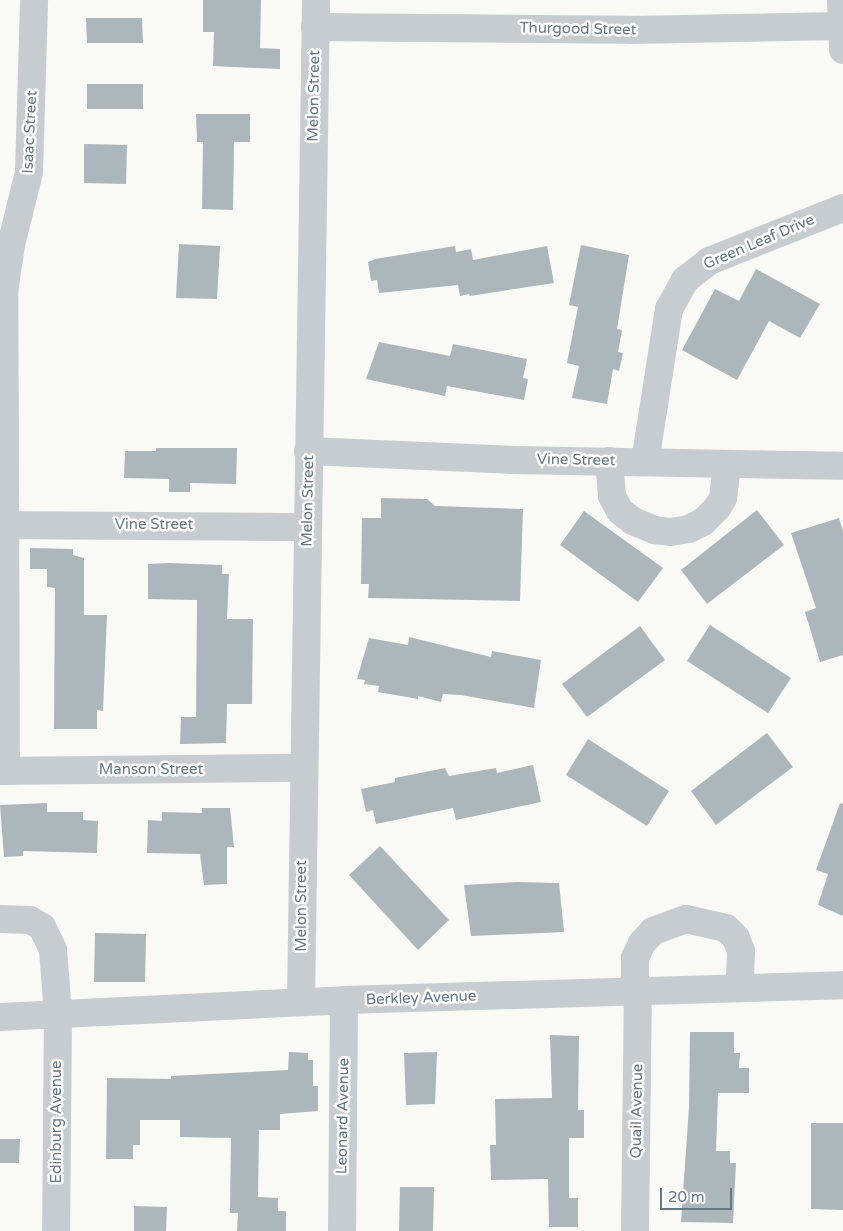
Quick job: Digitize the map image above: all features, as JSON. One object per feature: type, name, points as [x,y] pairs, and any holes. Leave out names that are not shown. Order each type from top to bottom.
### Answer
[{"type":"street","name":"Isaac Street","points":[[3,771],[4,292],[11,245],[29,172],[34,0]]},
{"type":"street","name":"Melon Street","points":[[301,1002],[302,768],[308,527],[316,0]]},
{"type":"street","name":"Thurgood Street","points":[[316,27],[630,30],[842,25]]},
{"type":"street","name":"Green Leaf Drive","points":[[645,462],[669,309],[685,280],[709,261],[843,208]]},
{"type":"street","name":"Vine Street","points":[[308,451],[728,465],[843,466]]},
{"type":"street","points":[[609,461],[612,496],[620,511],[633,521],[654,530],[670,532],[689,529],[703,522],[717,508],[723,498],[728,465]]},
{"type":"street","name":"Vine Street","points":[[3,525],[308,527]]},
{"type":"street","name":"Manson Street","points":[[3,771],[302,768]]},
{"type":"street","name":"Edinburg Avenue","points":[[0,919],[30,920],[42,927],[50,939],[58,1014],[56,1231]]},
{"type":"street","name":"Quail Avenue","points":[[635,1231],[636,958],[642,943],[653,931],[686,919],[726,928],[736,938],[742,951],[740,988]]},
{"type":"street","name":"Berkley Avenue","points":[[0,1017],[344,1000],[843,985]]},
{"type":"street","name":"Leonard Avenue","points":[[342,1231],[344,1000]]},
{"type":"building","points":[[203,0],[261,0],[260,48],[280,49],[280,69],[213,66],[214,32],[203,32]]},
{"type":"building","points":[[86,18],[142,18],[143,43],[87,43]]},
{"type":"building","points":[[87,84],[143,84],[143,109],[87,109]]},
{"type":"building","points":[[196,114],[250,114],[250,142],[234,142],[233,210],[202,209],[203,142],[197,142]]},
{"type":"building","points":[[84,144],[127,145],[126,184],[84,183]]},
{"type":"building","points":[[179,244],[220,246],[217,299],[176,298]]},
{"type":"building","points":[[581,245],[629,255],[617,329],[622,330],[618,352],[623,353],[619,371],[613,369],[607,404],[572,398],[579,366],[567,363],[578,307],[569,305]]},
{"type":"building","points":[[455,246],[456,252],[471,249],[473,260],[547,246],[554,283],[460,296],[458,285],[379,293],[377,280],[371,281],[368,262],[375,259]]},
{"type":"building","points":[[756,269],[820,304],[800,338],[769,321],[737,380],[682,350],[715,289],[739,301]]},
{"type":"building","points":[[379,342],[450,356],[453,344],[527,359],[523,378],[528,379],[524,400],[447,386],[445,396],[366,379]]},
{"type":"building","points":[[156,448],[237,448],[236,484],[190,483],[190,492],[169,492],[169,479],[124,478],[125,451],[156,451]]},
{"type":"building","points":[[381,498],[427,499],[435,506],[523,509],[520,601],[368,598],[369,584],[361,584],[362,518],[381,518]]},
{"type":"building","points":[[757,510],[784,545],[707,604],[681,570]]},
{"type":"building","points":[[584,511],[663,568],[638,602],[560,545]]},
{"type":"building","points":[[839,518],[843,531],[843,655],[820,662],[805,612],[816,608],[791,533]]},
{"type":"building","points":[[30,548],[73,549],[73,555],[84,558],[84,615],[107,615],[103,711],[97,710],[97,729],[54,729],[55,588],[47,587],[47,569],[30,569]]},
{"type":"building","points":[[148,564],[222,565],[222,574],[229,574],[227,619],[253,619],[252,704],[227,704],[226,743],[180,744],[181,717],[196,717],[197,600],[148,599]]},
{"type":"building","points":[[710,625],[791,678],[768,713],[687,661]]},
{"type":"building","points":[[640,626],[665,660],[587,717],[562,684]]},
{"type":"building","points":[[409,637],[491,657],[492,651],[541,660],[534,708],[461,695],[443,694],[441,702],[418,696],[418,699],[378,692],[379,686],[364,684],[365,680],[357,679],[369,638],[408,645]]},
{"type":"building","points":[[767,733],[793,767],[716,825],[691,791]]},
{"type":"building","points":[[588,739],[669,791],[647,826],[566,775]]},
{"type":"building","points":[[533,765],[541,802],[456,820],[453,808],[376,824],[373,810],[366,812],[361,789],[395,782],[395,778],[445,768],[449,776],[496,768],[497,773]]},
{"type":"building","points":[[47,803],[47,812],[83,812],[83,820],[98,821],[97,853],[23,851],[23,856],[4,857],[0,805]]},
{"type":"building","points":[[840,803],[843,804],[843,916],[818,905],[828,874],[816,870]]},
{"type":"building","points":[[202,808],[230,808],[234,847],[227,847],[227,884],[204,885],[200,854],[147,853],[148,820],[162,821],[162,812],[202,813]]},
{"type":"building","points":[[380,846],[449,920],[418,950],[349,875]]},
{"type":"building","points":[[517,882],[559,883],[564,932],[471,936],[464,885]]},
{"type":"building","points":[[95,933],[146,934],[145,982],[94,982]]},
{"type":"building","points":[[690,1032],[734,1032],[734,1053],[740,1053],[739,1068],[749,1068],[749,1093],[718,1093],[716,1151],[730,1151],[730,1163],[736,1163],[733,1223],[681,1222],[689,1107]]},
{"type":"building","points":[[550,1035],[579,1036],[578,1110],[584,1110],[584,1138],[569,1138],[569,1198],[578,1198],[578,1227],[549,1227],[548,1179],[491,1180],[490,1145],[496,1145],[495,1099],[552,1098]]},
{"type":"building","points":[[289,1052],[308,1053],[308,1060],[313,1060],[313,1086],[318,1086],[318,1111],[280,1114],[280,1130],[259,1130],[258,1197],[278,1198],[278,1211],[286,1211],[286,1231],[237,1231],[238,1213],[230,1213],[231,1138],[180,1137],[180,1120],[140,1120],[140,1145],[133,1145],[133,1159],[106,1159],[107,1078],[171,1079],[171,1076],[288,1070]]},
{"type":"building","points":[[437,1052],[435,1104],[406,1105],[404,1053]]},
{"type":"building","points":[[811,1123],[843,1123],[843,1210],[811,1209]]},
{"type":"building","points":[[0,1139],[20,1139],[19,1163],[0,1163]]},
{"type":"building","points":[[400,1187],[434,1187],[433,1231],[399,1231]]},
{"type":"building","points":[[134,1206],[167,1207],[166,1231],[134,1231]]}]
